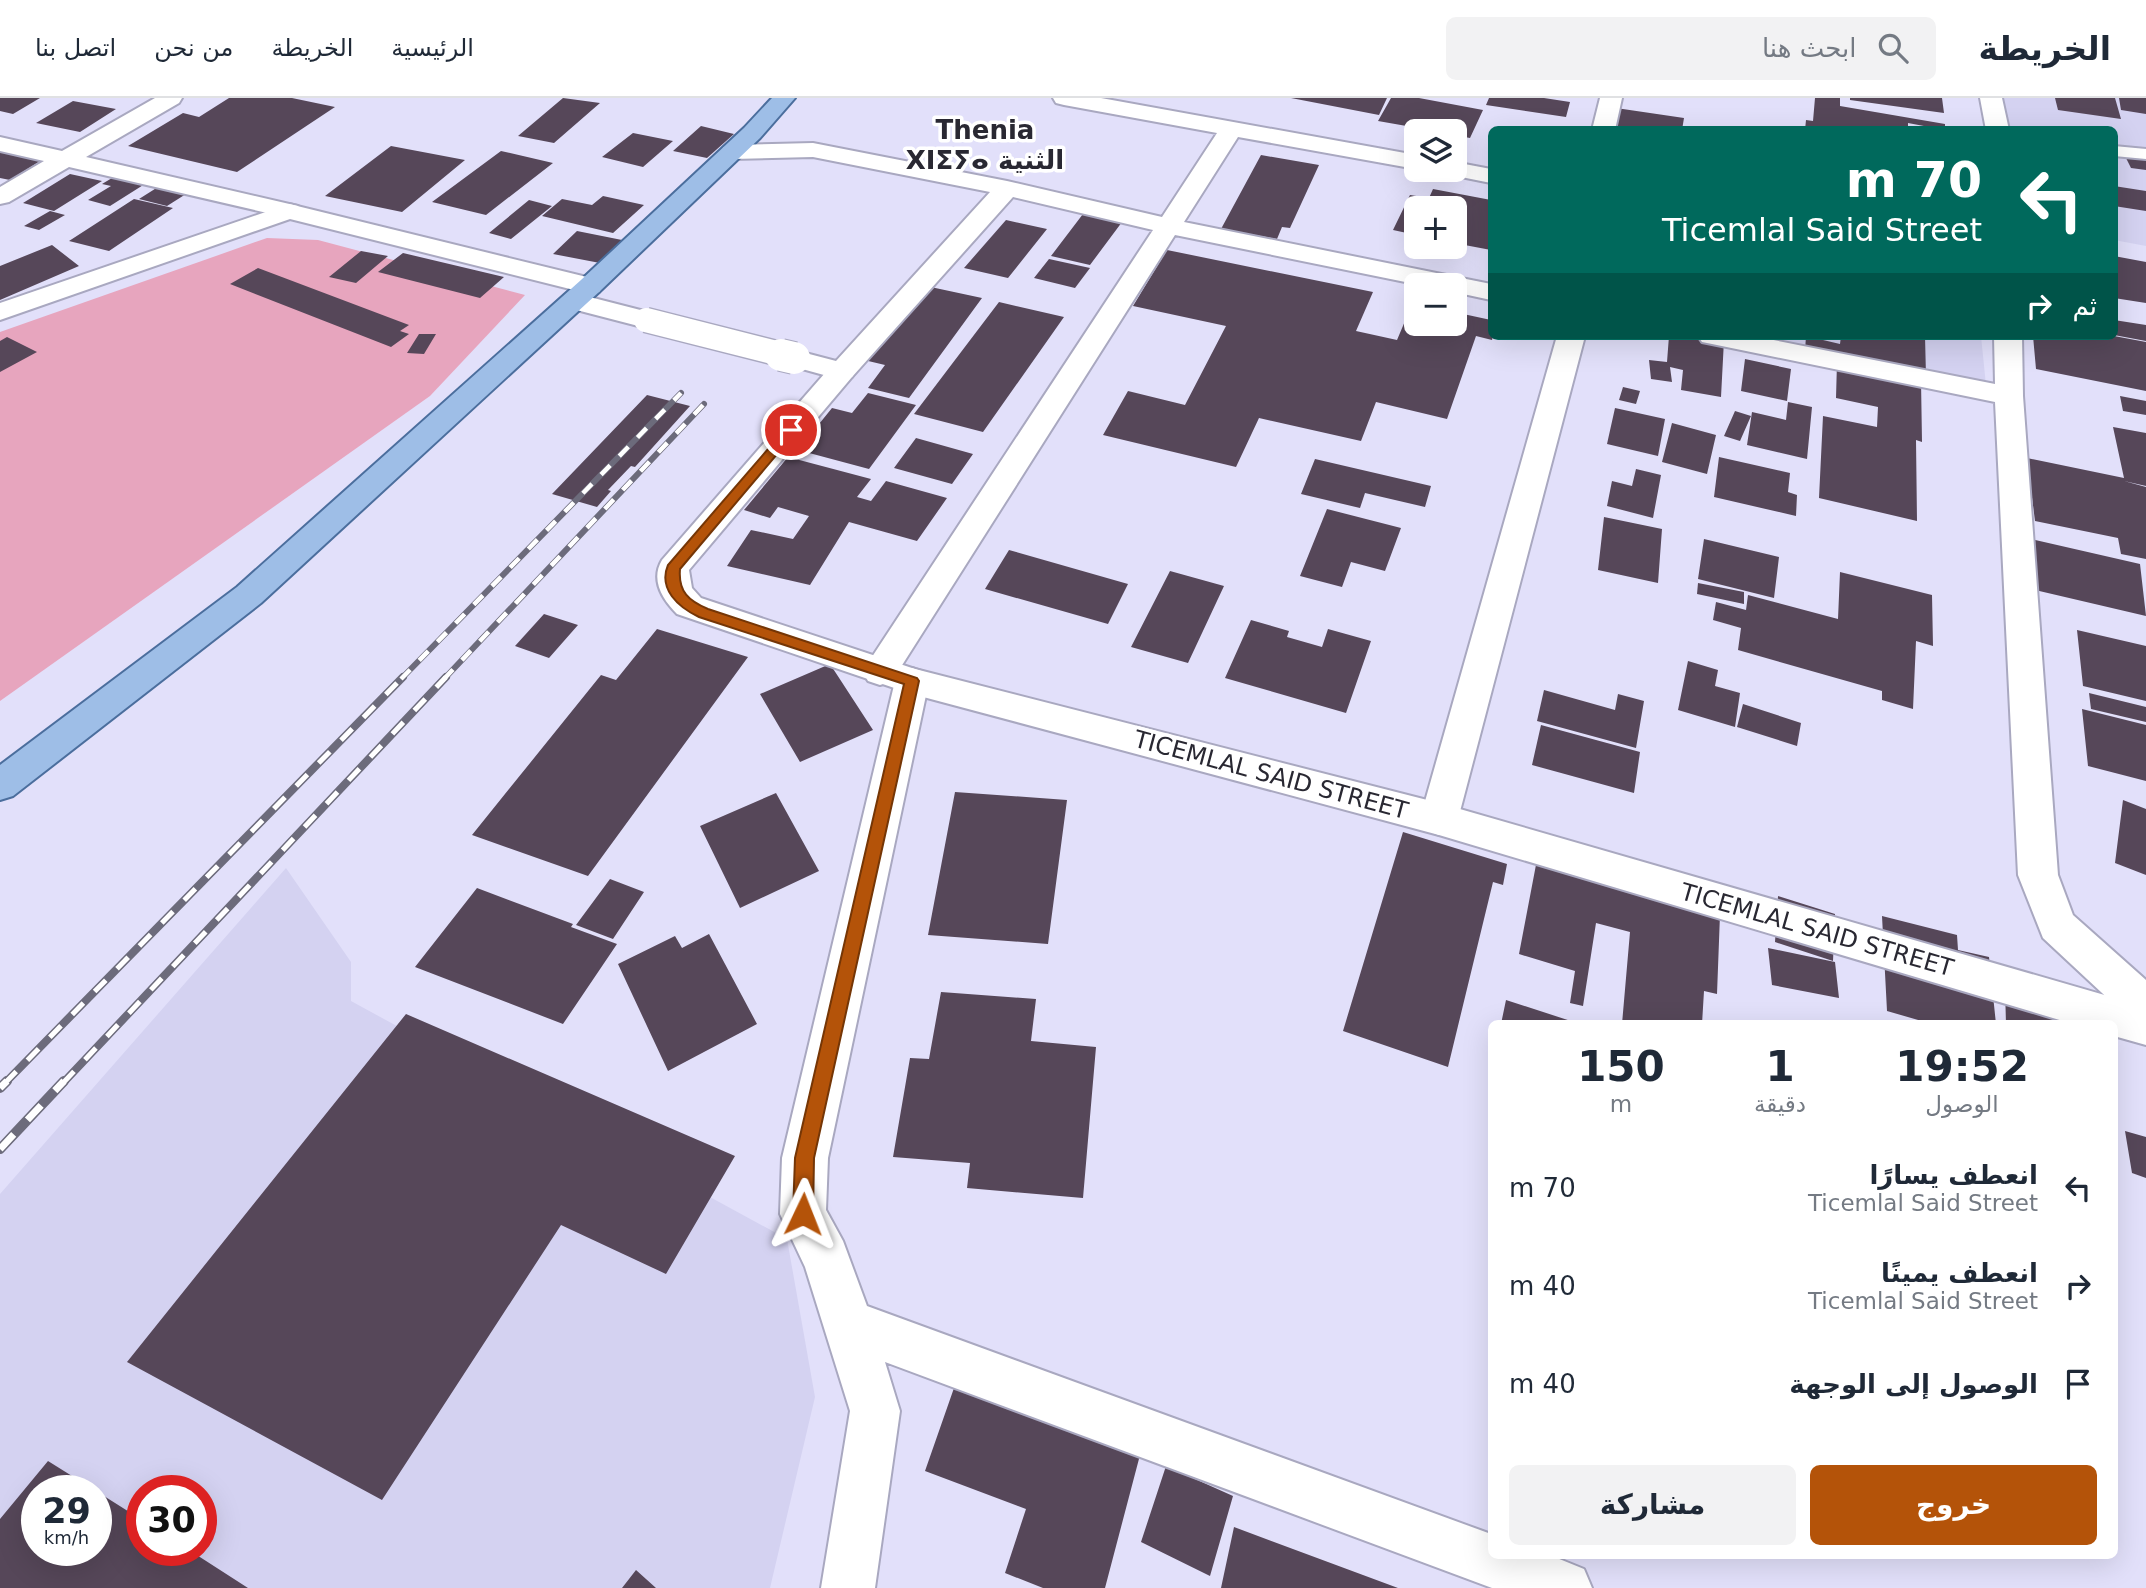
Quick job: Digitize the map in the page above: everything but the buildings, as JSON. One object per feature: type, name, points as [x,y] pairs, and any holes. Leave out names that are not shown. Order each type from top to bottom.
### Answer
[{"type":"main road","points":[[0,785],[249,595],[582,294],[732,152],[784,98]]},
{"type":"street","points":[[0,197],[171,98]]},
{"type":"street","points":[[1604,126],[1611,98]]},
{"type":"street","points":[[1991,98],[1997,126]]},
{"type":"street","points":[[1072,99],[1404,160]]},
{"type":"street","points":[[848,1588],[874,1411],[849,1324],[826,1258],[803,1214],[805,1158],[896,677],[1168,226],[1233,128]]},
{"type":"street","points":[[0,144],[289,211],[582,294],[646,320],[842,371]]},
{"type":"street","points":[[732,152],[813,150],[1007,188],[1168,226],[1488,291]]},
{"type":"street","points":[[1467,171],[1488,175]]},
{"type":"street","name":"TICEMLAL SAID STREET","points":[[1007,188],[842,371],[673,568],[672,582],[677,595],[689,606],[896,677],[1439,819],[2146,1026]]},
{"type":"street","points":[[0,312],[289,211]]},
{"type":"street","points":[[1439,819],[1570,340]]},
{"type":"street","points":[[1732,340],[2009,396]]},
{"type":"street","points":[[2008,340],[2009,396],[2038,876],[2057,926],[2146,1007]]},
{"type":"street","points":[[849,1324],[1565,1588]]},
{"type":"lane","points":[[2118,151],[2146,154]]},
{"type":"shaded area","points":[[2001,98],[2146,98],[2146,246],[2118,241],[2118,126],[2004,126]]},
{"type":"shaded area","points":[[267,238],[318,240],[525,295],[430,396],[0,701],[0,332]]},
{"type":"shaded area","points":[[1726,340],[1981,340],[1987,395]]},
{"type":"shaded area","points":[[286,868],[351,962],[351,1001],[787,1239],[815,1397],[770,1588],[0,1588],[0,1194]]},
{"type":"railway","points":[[401,679],[681,393]]},
{"type":"railway","points":[[444,679],[704,404]]},
{"type":"railway","points":[[5,1083],[403,677]]},
{"type":"railway","points":[[63,1083],[446,677]]},
{"type":"railway","points":[[0,1149],[64,1081]]},
{"type":"railway","points":[[0,1088],[5,1083]]},
{"type":"district","name":"Thenia ⵝⵏⵉⵢⴰ الثنية","points":[[985,145]]},
{"type":"route","points":[[791,430],[673,568],[672,582],[677,595],[689,606],[704,613],[912,681],[805,1158],[803,1214]]}]
